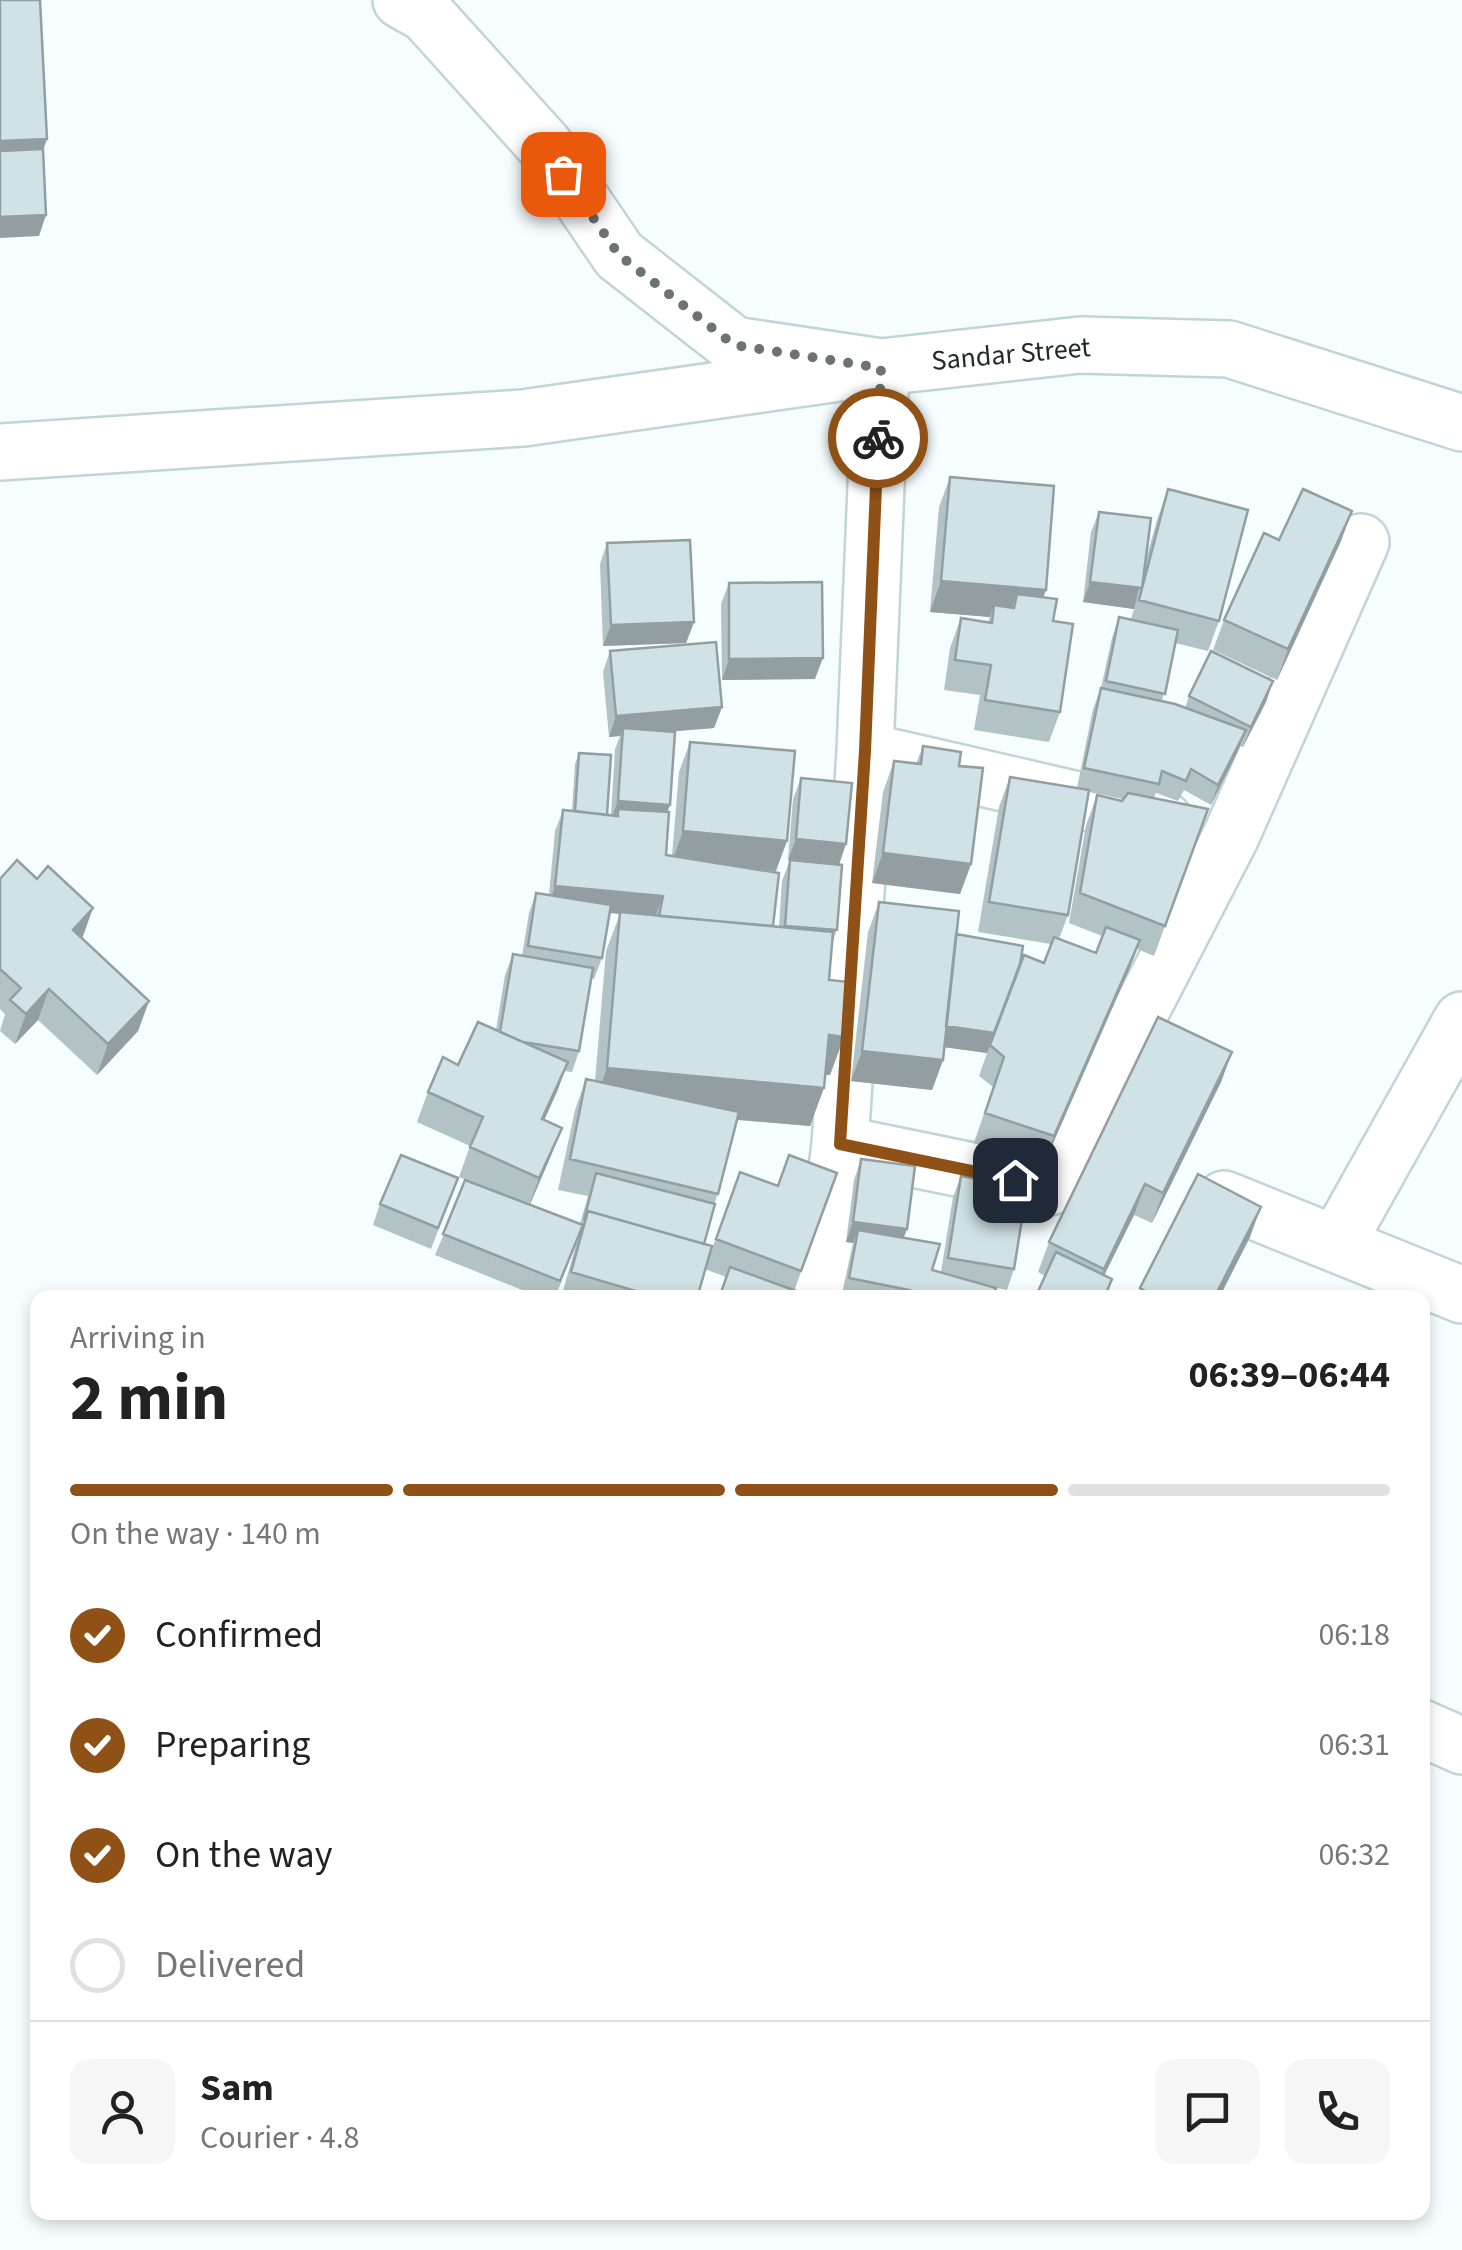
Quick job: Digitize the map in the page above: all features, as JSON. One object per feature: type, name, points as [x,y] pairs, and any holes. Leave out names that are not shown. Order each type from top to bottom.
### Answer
[{"type":"street","name":"Sandar Street","points":[[401,0],[426,14],[544,146],[619,255],[734,345],[881,368],[1080,345],[1229,349],[1462,423]]},
{"type":"street","points":[[0,452],[523,418],[881,368],[865,751],[840,1144],[823,1290]]},
{"type":"street","points":[[840,1144],[1050,1187],[1232,836],[1361,542]]},
{"type":"street","points":[[865,751],[1232,836]]},
{"type":"street","points":[[1337,1242],[1462,1020]]},
{"type":"street","points":[[1224,1199],[1462,1295]]},
{"type":"street","points":[[1430,1732],[1462,1746]]},
{"type":"building","points":[[0,0],[40,0],[47,139],[0,141]]},
{"type":"building","points":[[43,149],[46,215],[0,217],[0,151]]},
{"type":"building","points":[[950,477],[1054,486],[1046,590],[941,581]]},
{"type":"building","points":[[1168,489],[1248,510],[1219,621],[1139,600]]},
{"type":"building","points":[[1303,489],[1352,511],[1288,649],[1224,620],[1264,533],[1279,540]]},
{"type":"building","points":[[1099,512],[1151,518],[1142,588],[1090,582]]},
{"type":"building","points":[[690,540],[694,622],[611,625],[607,543]]},
{"type":"building","points":[[822,582],[823,658],[729,659],[729,583]]},
{"type":"building","points":[[1017,594],[1057,599],[1053,621],[1073,624],[1060,712],[985,700],[991,665],[955,660],[961,618],[992,623],[994,605],[1014,608]]},
{"type":"building","points":[[1119,617],[1178,630],[1165,694],[1106,681]]},
{"type":"building","points":[[716,642],[722,707],[616,716],[610,651]]},
{"type":"building","points":[[1211,651],[1273,681],[1251,727],[1189,696]]},
{"type":"building","points":[[1101,688],[1175,704],[1246,730],[1218,785],[1191,769],[1186,781],[1162,771],[1159,784],[1084,768]]},
{"type":"building","points":[[623,728],[675,732],[670,805],[618,801]]},
{"type":"building","points":[[690,742],[795,751],[787,841],[683,831]]},
{"type":"building","points":[[923,746],[961,752],[959,766],[983,768],[971,864],[883,853],[894,761],[921,764]]},
{"type":"building","points":[[579,753],[611,755],[607,815],[575,811]]},
{"type":"building","points":[[1010,777],[1089,790],[1068,915],[989,902]]},
{"type":"building","points":[[801,778],[852,783],[846,844],[796,839]]},
{"type":"building","points":[[1128,793],[1208,809],[1165,926],[1080,893],[1097,795],[1122,801]]},
{"type":"building","points":[[618,809],[669,812],[666,855],[779,873],[773,926],[659,916],[663,896],[555,886],[563,810],[618,816]]},
{"type":"building","points":[[17,860],[37,879],[48,866],[93,908],[73,930],[149,1001],[108,1044],[49,989],[26,1014],[10,1000],[21,988],[0,969],[0,879]]},
{"type":"building","points":[[790,860],[842,865],[837,930],[785,926]]},
{"type":"building","points":[[536,893],[611,905],[602,958],[528,946]]},
{"type":"building","points":[[879,902],[959,911],[943,1060],[862,1051]]},
{"type":"building","points":[[620,912],[833,932],[829,980],[849,982],[844,1037],[829,1035],[824,1088],[607,1068]]},
{"type":"building","points":[[1106,927],[1140,940],[1054,1136],[985,1113],[1004,1057],[990,1045],[1024,955],[1044,963],[1054,937],[1096,953]]},
{"type":"building","points":[[956,934],[1023,946],[994,1033],[946,1026]]},
{"type":"building","points":[[513,954],[593,968],[579,1051],[523,1042],[500,1032]]},
{"type":"building","points":[[1158,1017],[1232,1052],[1163,1193],[1145,1184],[1104,1269],[1049,1242]]},
{"type":"building","points":[[478,1022],[568,1062],[542,1119],[562,1128],[539,1178],[470,1147],[483,1117],[428,1092],[443,1057],[458,1065]]},
{"type":"building","points":[[586,1079],[739,1112],[718,1194],[570,1159]]},
{"type":"building","points":[[401,1155],[458,1178],[438,1228],[380,1204]]},
{"type":"building","points":[[789,1155],[837,1173],[801,1271],[716,1239],[740,1172],[778,1186]]},
{"type":"building","points":[[861,1159],[915,1166],[907,1229],[853,1222]]},
{"type":"building","points":[[596,1173],[715,1204],[704,1244],[588,1211],[584,1220]]},
{"type":"building","points":[[1198,1174],[1261,1207],[1218,1290],[1140,1288]]},
{"type":"building","points":[[961,1176],[1027,1188],[1014,1269],[948,1258]]},
{"type":"building","points":[[465,1180],[583,1225],[560,1281],[443,1234]]},
{"type":"building","points":[[588,1211],[712,1246],[699,1290],[632,1290],[571,1272]]},
{"type":"building","points":[[858,1230],[940,1244],[932,1270],[996,1288],[909,1290],[849,1278]]},
{"type":"building","points":[[1056,1252],[1112,1279],[1107,1290],[1039,1290]]},
{"type":"building","points":[[730,1267],[794,1290],[722,1290]]},
{"type":"way so far","points":[[563,174],[619,255],[734,345],[881,368],[878,438]]},
{"type":"route","points":[[878,438],[865,751],[840,1144],[1015,1180]]}]
